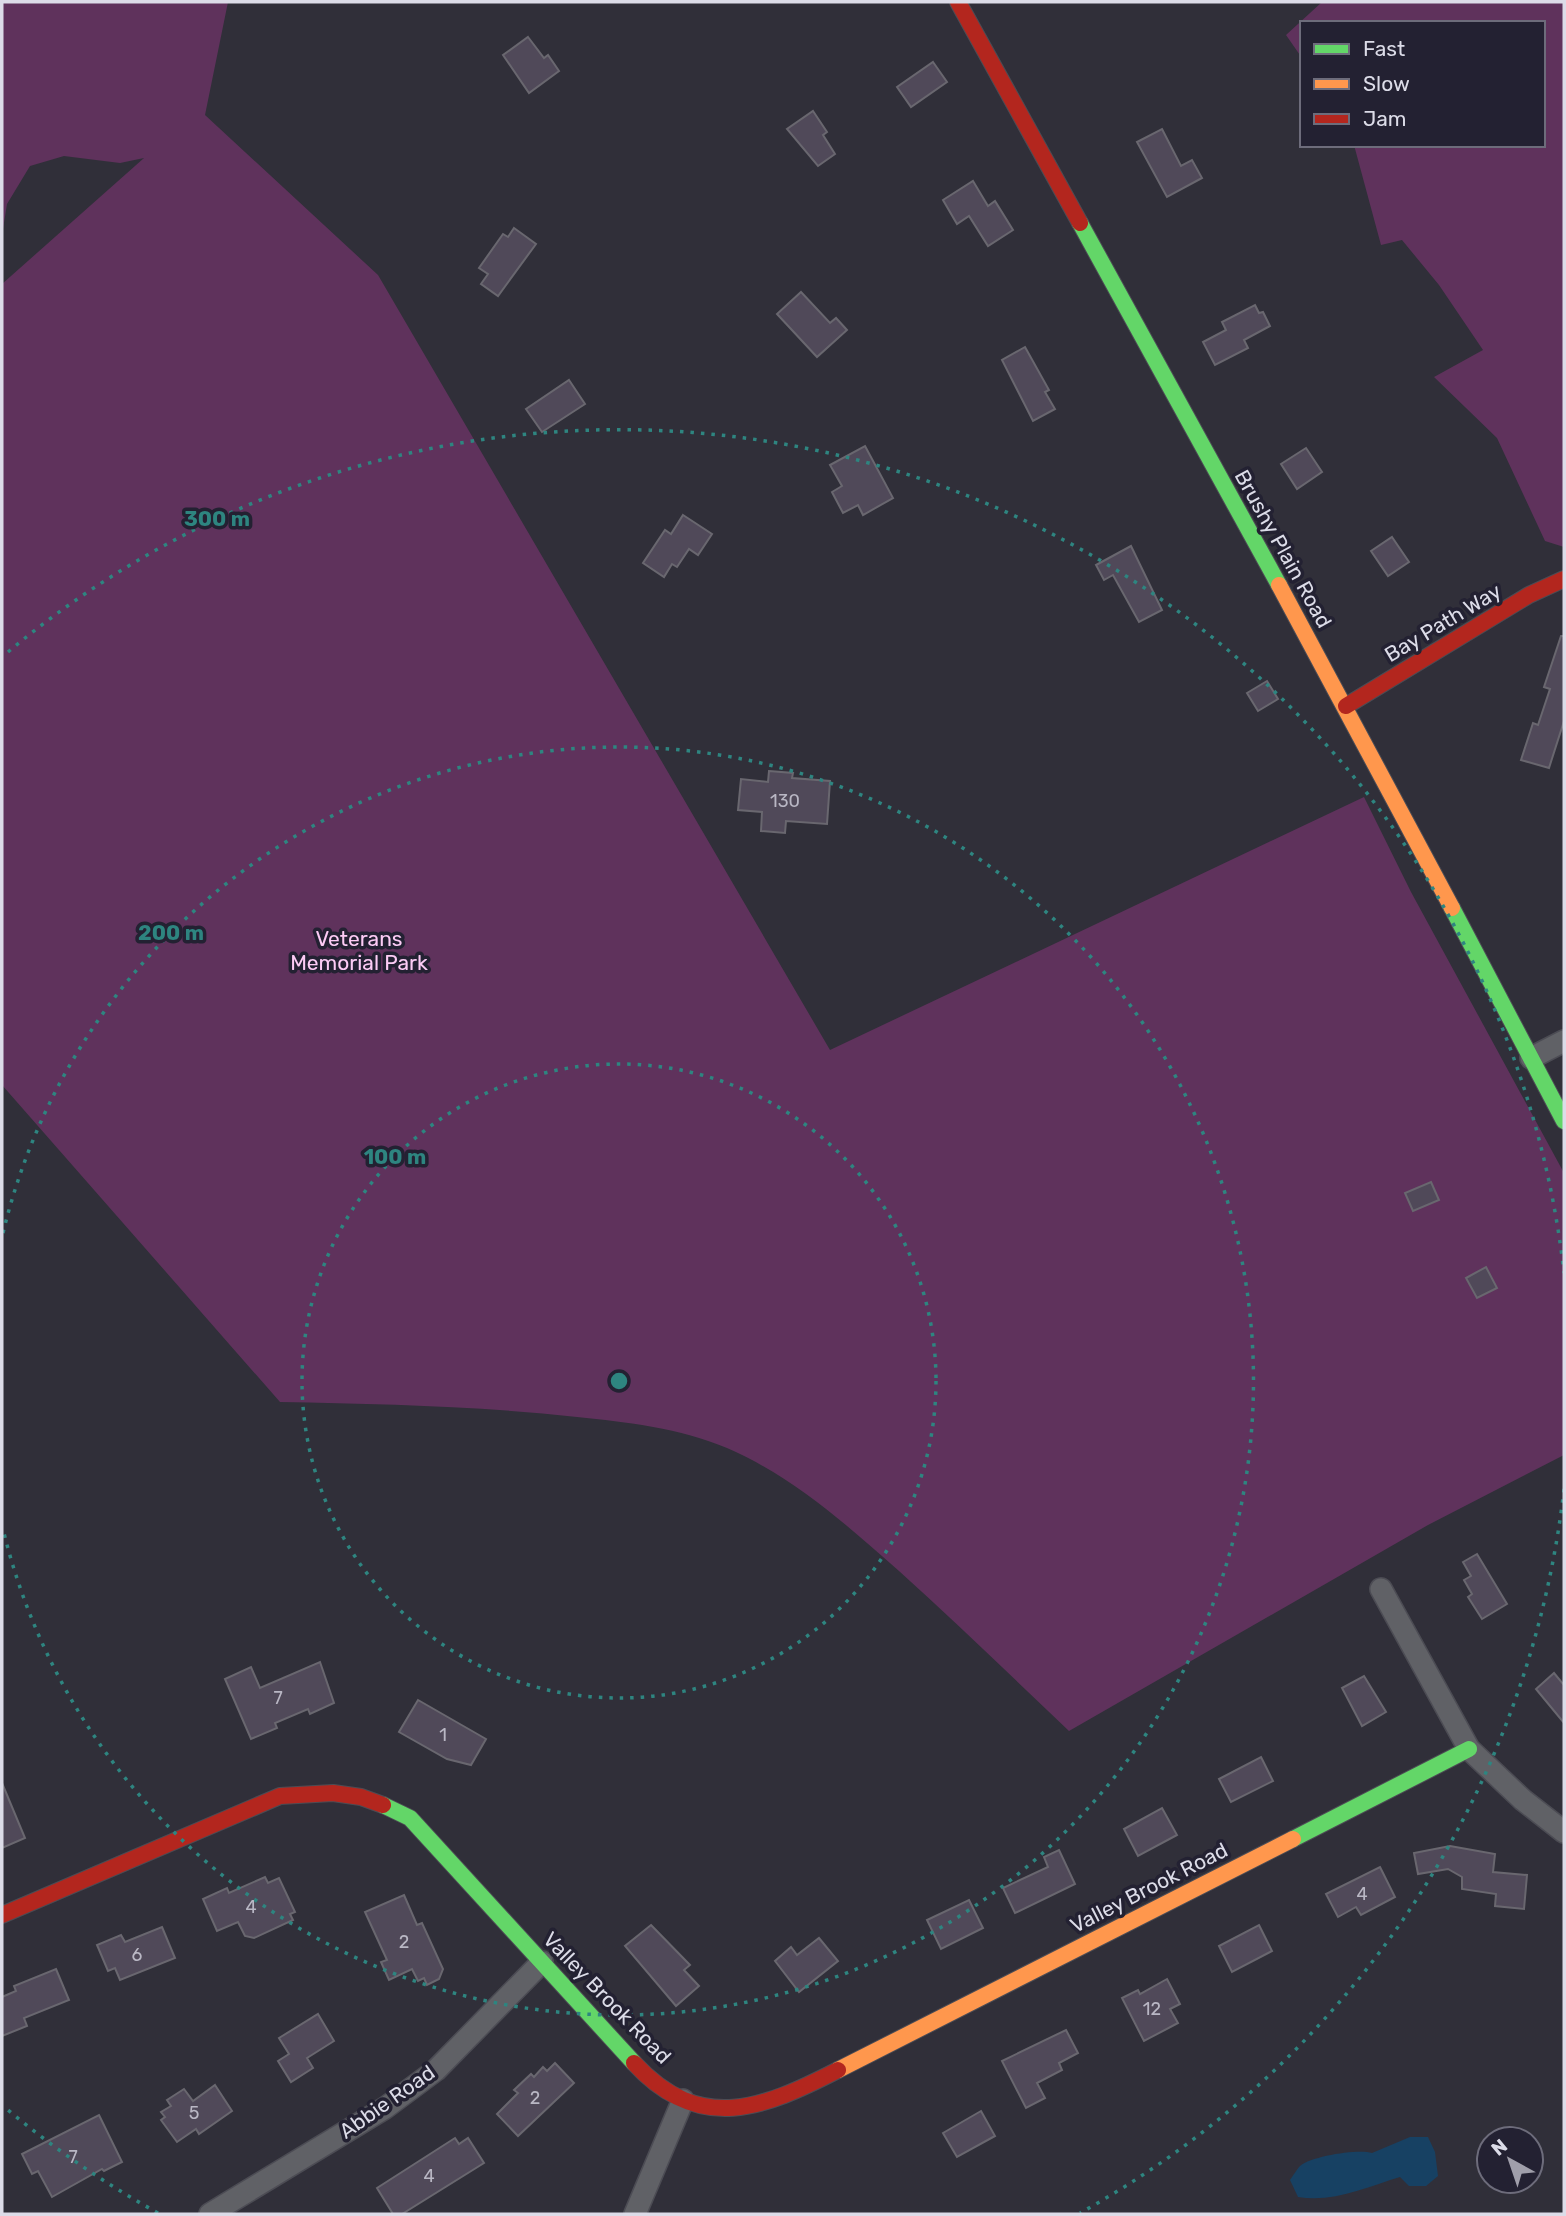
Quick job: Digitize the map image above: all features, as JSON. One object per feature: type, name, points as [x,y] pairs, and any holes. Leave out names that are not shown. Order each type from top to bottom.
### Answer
[{"type":"street","name":"Brushy Plain Road","points":[[958,2],[1346,706],[1564,1121]]},
{"type":"street","name":"Bay Path Way","points":[[1346,706],[1529,596],[1564,579]]},
{"type":"street","points":[[1531,1058],[1564,1041]]},
{"type":"street","points":[[1381,1589],[1469,1749],[1523,1800],[1564,1832]]},
{"type":"street","name":"Valley Brook Road","points":[[2,1915],[280,1796],[325,1791],[372,1797],[410,1818],[645,2075],[683,2100],[736,2110],[785,2097],[1469,1749]]},
{"type":"street","name":"Abbie Road","points":[[210,2214],[385,2108],[436,2070],[542,1962]]},
{"type":"street","points":[[635,2214],[683,2100]]},
{"type":"green space","name":"Veterans Memorial Park","points":[[2,2],[228,2],[205,115],[378,275],[830,1050],[1364,797],[1411,892],[1564,1173],[1564,1455],[1428,1525],[1069,1731],[921,1591],[839,1519],[774,1473],[727,1448],[672,1431],[540,1413],[280,1402],[2,1085],[2,284],[144,158],[120,163],[64,156],[30,166],[7,204],[2,235]]},
{"type":"green space","points":[[1322,2],[1564,2],[1564,547],[1545,541],[1497,438],[1434,377],[1483,350],[1439,285],[1402,240],[1381,245],[1355,147],[1545,147],[1545,21],[1301,21]]},
{"type":"green space","points":[[1300,22],[1300,55],[1286,35]]},
{"type":"water","points":[[1410,2137],[1428,2137],[1435,2152],[1438,2176],[1426,2186],[1409,2186],[1400,2177],[1350,2193],[1311,2198],[1298,2197],[1290,2180],[1300,2166],[1314,2159],[1346,2153],[1372,2153]]},
{"type":"building","points":[[528,37],[544,58],[548,55],[559,71],[529,93],[503,55]]},
{"type":"building","points":[[933,62],[947,82],[911,107],[897,87]]},
{"type":"building","points":[[813,111],[827,132],[823,135],[835,154],[818,166],[787,129]]},
{"type":"building","points":[[1162,129],[1181,166],[1192,160],[1202,178],[1167,197],[1137,142]]},
{"type":"building","points":[[973,181],[988,206],[995,201],[1013,230],[988,246],[969,216],[957,224],[943,200]]},
{"type":"building","points":[[514,228],[536,244],[498,296],[481,284],[488,274],[479,268],[503,234],[508,237]]},
{"type":"building","points":[[801,292],[830,323],[836,318],[847,330],[817,357],[777,314]]},
{"type":"building","points":[[1255,305],[1259,313],[1263,312],[1270,326],[1244,340],[1248,348],[1215,365],[1203,342],[1226,330],[1222,322]]},
{"type":"building","points":[[1025,347],[1049,390],[1045,392],[1055,409],[1033,421],[1002,360]]},
{"type":"building","points":[[569,380],[585,404],[542,432],[526,409]]},
{"type":"building","points":[[865,446],[893,498],[863,515],[858,505],[843,513],[832,492],[842,486],[830,465]]},
{"type":"building","points":[[1306,448],[1322,472],[1297,489],[1281,464]]},
{"type":"building","points":[[683,515],[712,534],[698,555],[689,549],[677,567],[672,564],[664,577],[643,563],[665,530],[671,534]]},
{"type":"building","points":[[1392,537],[1409,562],[1388,576],[1371,551]]},
{"type":"building","points":[[1131,546],[1162,610],[1139,622],[1113,575],[1104,580],[1096,565]]},
{"type":"building","points":[[1561,636],[1564,636],[1564,721],[1549,768],[1521,760],[1533,723],[1538,725],[1550,689],[1544,687]]},
{"type":"building","points":[[1267,681],[1278,699],[1258,711],[1247,693]]},
{"type":"building","points":[[769,771],[793,773],[792,778],[830,781],[827,824],[786,821],[785,833],[761,831],[762,812],[738,810],[741,779],[768,782]]},
{"type":"building","points":[[1431,1182],[1439,1200],[1413,1211],[1405,1193]]},
{"type":"building","points":[[1486,1267],[1497,1288],[1477,1298],[1466,1278]]},
{"type":"building","points":[[1477,1554],[1507,1604],[1482,1619],[1468,1597],[1472,1594],[1464,1580],[1471,1576],[1463,1562]]},
{"type":"building","points":[[320,1662],[334,1703],[310,1714],[308,1709],[275,1723],[277,1728],[251,1739],[225,1679],[251,1667],[260,1688]]},
{"type":"building","points":[[1554,1673],[1564,1685],[1564,1723],[1536,1689]]},
{"type":"building","points":[[1364,1676],[1386,1712],[1362,1726],[1342,1688]]},
{"type":"building","points":[[418,1700],[486,1739],[471,1765],[447,1759],[399,1732]]},
{"type":"building","points":[[1261,1757],[1273,1781],[1231,1802],[1219,1779]]},
{"type":"building","points":[[2,1783],[25,1838],[2,1848]]},
{"type":"building","points":[[1162,1808],[1177,1835],[1138,1856],[1124,1829]]},
{"type":"building","points":[[1450,1846],[1495,1854],[1493,1872],[1527,1875],[1524,1909],[1495,1906],[1496,1894],[1462,1889],[1462,1877],[1448,1869],[1418,1874],[1414,1853]]},
{"type":"building","points":[[1059,1850],[1075,1884],[1015,1913],[1003,1888],[1048,1867],[1044,1857]]},
{"type":"building","points":[[1380,1867],[1395,1897],[1361,1915],[1356,1907],[1338,1917],[1326,1894]]},
{"type":"building","points":[[265,1877],[268,1883],[279,1878],[295,1912],[290,1914],[293,1920],[254,1938],[245,1936],[238,1922],[217,1931],[203,1899],[227,1888],[229,1893]]},
{"type":"building","points":[[404,1895],[417,1925],[422,1923],[443,1969],[439,1979],[427,1985],[424,1978],[418,1981],[412,1969],[389,1980],[381,1962],[387,1960],[365,1912]]},
{"type":"building","points":[[969,1900],[983,1928],[941,1949],[927,1920]]},
{"type":"building","points":[[651,1925],[690,1965],[684,1970],[699,1986],[676,2006],[625,1946]]},
{"type":"building","points":[[1259,1925],[1272,1951],[1232,1972],[1219,1946]]},
{"type":"building","points":[[162,1927],[175,1958],[120,1980],[115,1968],[108,1971],[97,1945],[121,1935],[125,1942]]},
{"type":"building","points":[[819,1938],[838,1961],[799,1992],[775,1961],[791,1947],[797,1955]]},
{"type":"building","points":[[56,1969],[69,2000],[24,2018],[27,2026],[2,2036],[2,1997],[16,1991],[14,1986]]},
{"type":"building","points":[[1167,1979],[1180,2004],[1170,2009],[1178,2023],[1144,2041],[1122,1998],[1138,1990],[1140,1994]]},
{"type":"building","points":[[318,2014],[334,2041],[307,2058],[313,2068],[291,2082],[278,2061],[289,2054],[279,2038]]},
{"type":"building","points":[[1066,2030],[1078,2053],[1059,2063],[1062,2070],[1037,2083],[1045,2098],[1026,2108],[1002,2061]]},
{"type":"building","points":[[555,2063],[574,2083],[518,2136],[497,2114],[518,2093],[514,2090],[531,2074],[534,2077],[543,2067],[547,2071]]},
{"type":"building","points":[[215,2085],[232,2111],[199,2134],[196,2129],[177,2142],[161,2120],[165,2117],[161,2112],[171,2106],[167,2100],[184,2089],[193,2101]]},
{"type":"building","points":[[981,2111],[995,2136],[957,2157],[943,2133]]},
{"type":"building","points":[[99,2115],[122,2162],[104,2171],[102,2169],[52,2197],[38,2171],[32,2174],[22,2154]]},
{"type":"building","points":[[455,2138],[459,2144],[468,2138],[484,2163],[402,2214],[393,2214],[377,2188]]},
{"type":"traffic: fast","points":[[1080,223],[1279,585]]},
{"type":"traffic: fast","points":[[1452,908],[1564,1121]]},
{"type":"traffic: fast","points":[[1293,1839],[1469,1749]]},
{"type":"traffic: fast","points":[[383,1805],[410,1818],[634,2063]]},
{"type":"traffic: slow","points":[[1279,585],[1452,908]]},
{"type":"traffic: slow","points":[[838,2070],[1293,1839]]},
{"type":"traffic: jam","points":[[958,2],[1080,223]]},
{"type":"traffic: jam","points":[[1346,706],[1529,595],[1564,579]]},
{"type":"traffic: jam","points":[[2,1915],[280,1796],[333,1793],[361,1797],[383,1805]]},
{"type":"traffic: jam","points":[[634,2063],[659,2086],[683,2100],[708,2107],[733,2108],[784,2095],[838,2070]]}]
